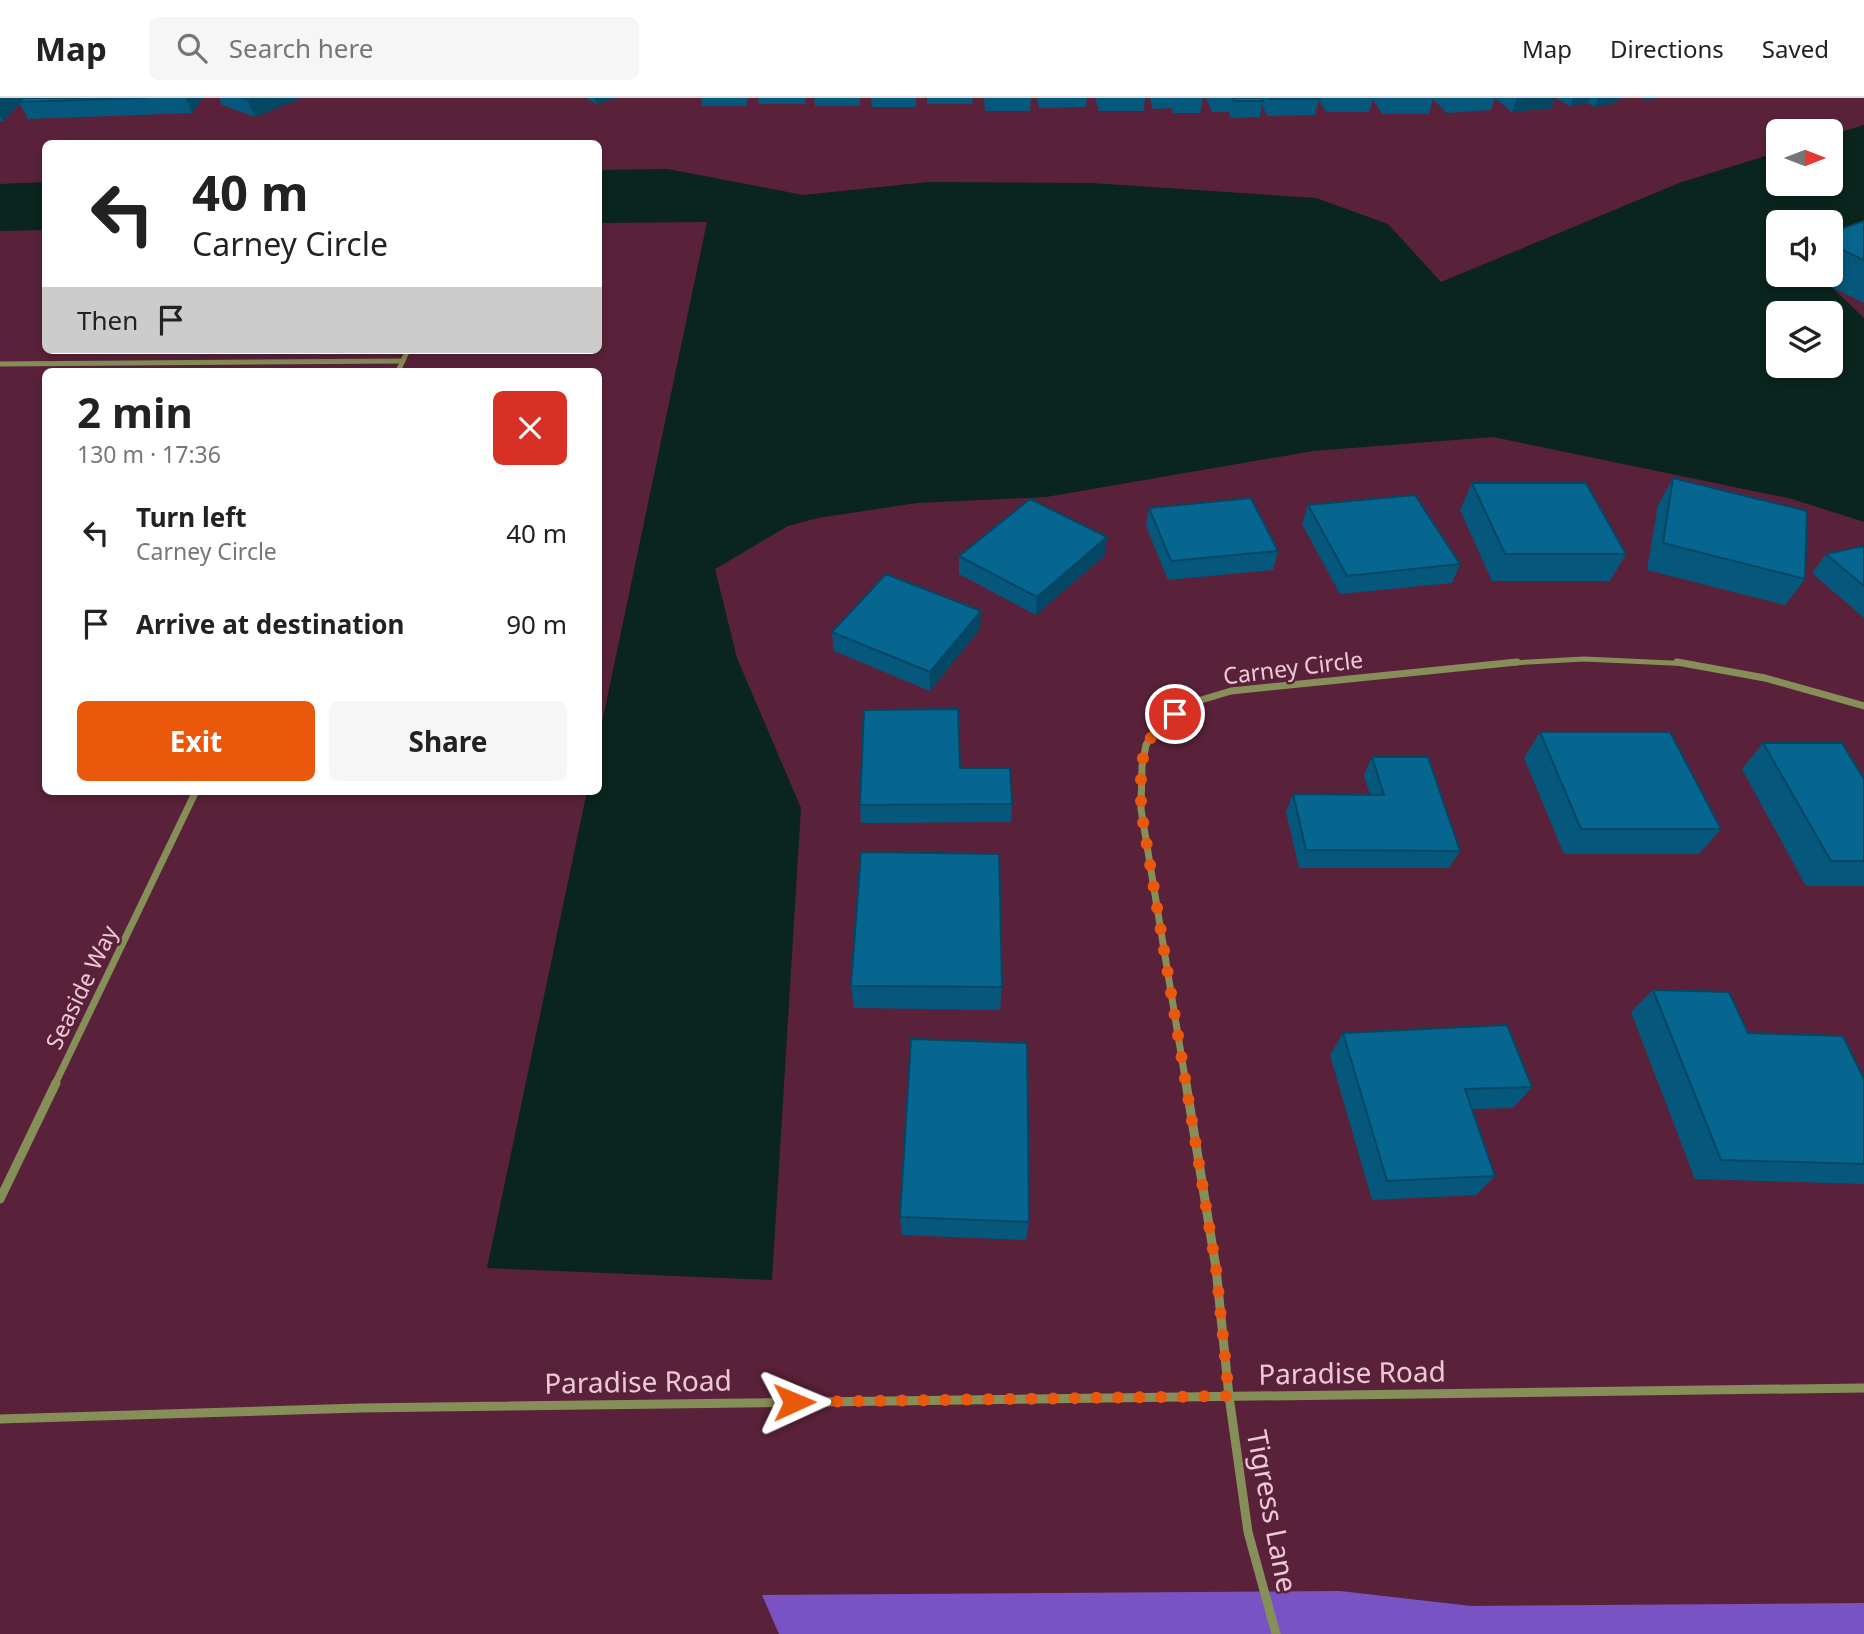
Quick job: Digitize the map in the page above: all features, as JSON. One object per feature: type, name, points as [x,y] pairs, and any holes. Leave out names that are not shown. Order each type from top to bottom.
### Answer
[{"type":"street","points":[[400,368],[406,354]]},
{"type":"street","points":[[0,364],[403,361]]},
{"type":"street","name":"Carney Circle","points":[[1229,1396],[1216,1268],[1141,809],[1141,763],[1155,727],[1194,701],[1247,689],[1509,663],[1614,658],[1666,661],[1721,669],[1781,682],[1864,706]]},
{"type":"street","name":"Seaside Way","points":[[0,1199],[194,795]]},
{"type":"street","name":"Paradise Road","points":[[0,1419],[360,1408],[1864,1388]]},
{"type":"street","name":"Tigress Lane","points":[[1229,1396],[1248,1532],[1276,1634]]},
{"type":"shaded area","points":[[1864,125],[1864,251],[1843,258],[1843,210],[1766,210],[1766,287],[1832,287],[1864,318],[1864,522],[1792,499],[1493,437],[1313,451],[1046,497],[917,503],[818,518],[788,526],[715,569],[737,658],[801,808],[772,1280],[487,1268],[586,795],[602,795],[602,723],[707,222],[602,223],[602,170],[668,169],[803,195],[928,182],[1092,183],[1316,198],[1388,224],[1441,282],[1679,183],[1766,156],[1766,196],[1843,196],[1843,131]]},
{"type":"shaded area","points":[[42,182],[42,230],[0,231],[0,184]]},
{"type":"shaded area","points":[[1340,1591],[1471,1606],[1864,1603],[1864,1634],[779,1634],[762,1595]]},
{"type":"building","points":[[24,98],[147,98],[19,102]]},
{"type":"building","points":[[1233,98],[1261,98],[1263,101],[1234,101]]},
{"type":"building","points":[[1318,98],[1319,99],[1270,99]]},
{"type":"building","points":[[1864,221],[1864,260],[1843,250],[1843,228]]},
{"type":"building","points":[[1673,478],[1807,511],[1805,579],[1663,543]]},
{"type":"building","points":[[1472,483],[1586,483],[1626,554],[1505,554]]},
{"type":"building","points":[[1415,495],[1460,564],[1347,576],[1308,505]]},
{"type":"building","points":[[1251,498],[1278,551],[1171,561],[1149,508]]},
{"type":"building","points":[[1030,499],[1107,537],[1037,597],[959,556]]},
{"type":"building","points":[[1864,546],[1864,586],[1826,554]]},
{"type":"building","points":[[886,574],[981,611],[930,672],[832,632]]},
{"type":"building","points":[[958,709],[960,768],[1010,768],[1012,804],[860,805],[864,710]]},
{"type":"building","points":[[1540,732],[1670,732],[1721,829],[1581,829]]},
{"type":"building","points":[[1763,743],[1842,743],[1864,779],[1864,861],[1831,861]]},
{"type":"building","points":[[1372,757],[1428,757],[1460,851],[1306,850],[1293,794],[1384,795]]},
{"type":"building","points":[[861,852],[999,854],[1002,987],[851,986]]},
{"type":"building","points":[[1653,990],[1729,992],[1748,1033],[1843,1036],[1864,1079],[1864,1164],[1721,1160]]},
{"type":"building","points":[[1507,1025],[1532,1087],[1465,1089],[1495,1176],[1387,1181],[1343,1033]]},
{"type":"building","points":[[911,1039],[1027,1043],[1029,1222],[900,1217]]},
{"type":"route","points":[[794,1402],[1229,1396],[1216,1268],[1141,809],[1141,763],[1155,727],[1175,714]]}]
